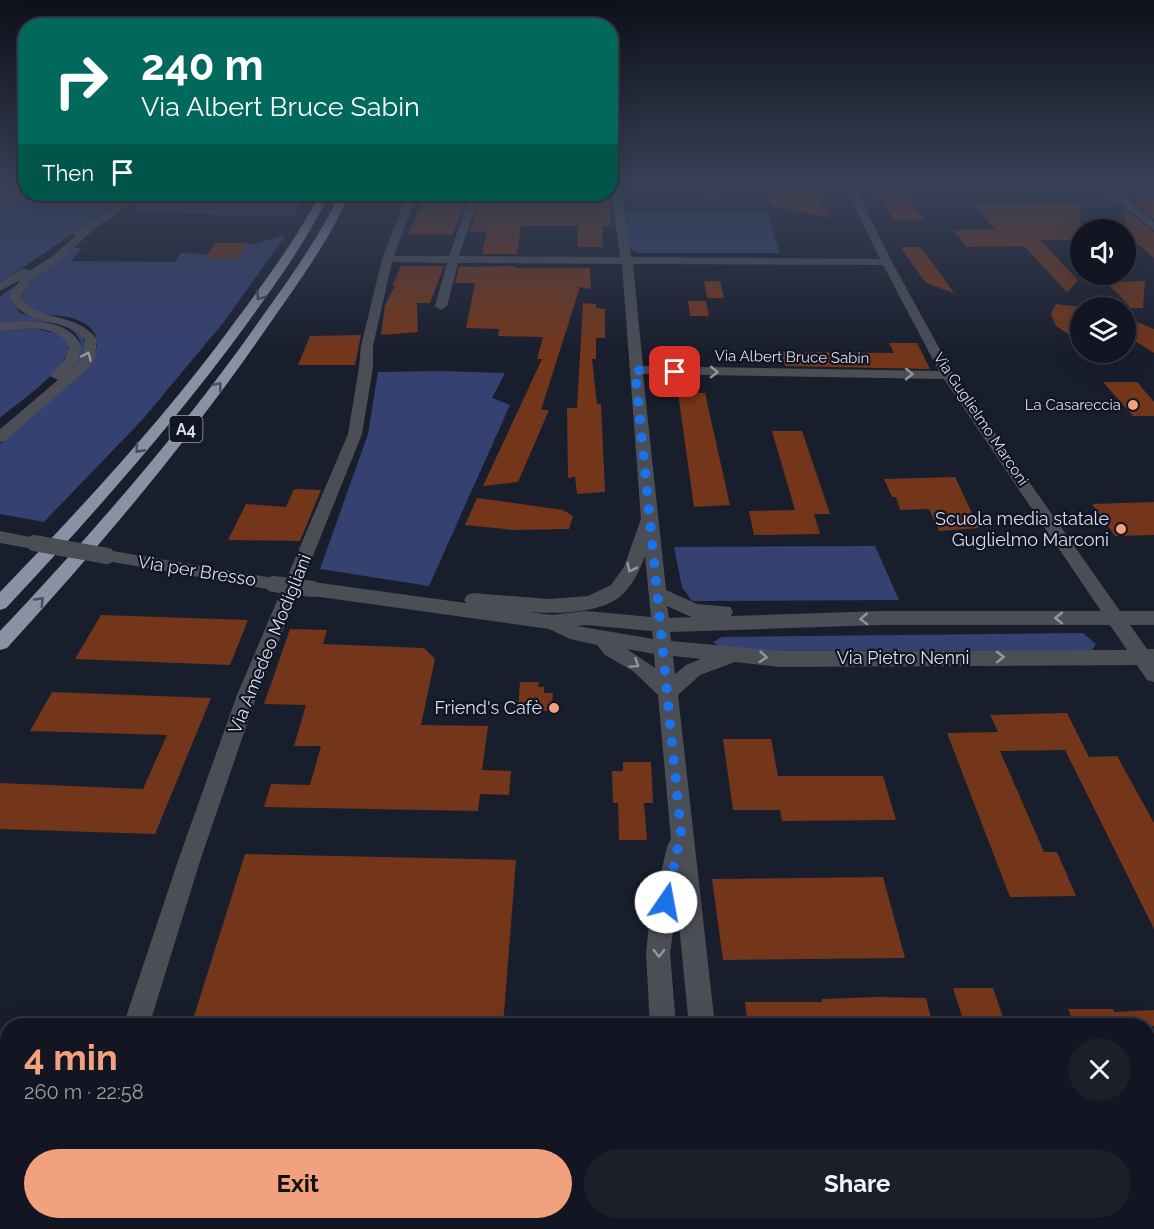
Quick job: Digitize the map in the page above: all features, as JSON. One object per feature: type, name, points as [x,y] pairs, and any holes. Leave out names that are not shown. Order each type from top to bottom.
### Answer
[{"type":"highway","name":"A4","points":[[0,603],[138,450],[224,347],[298,240]]},
{"type":"highway","name":"A4","points":[[0,643],[57,583],[174,444],[248,348],[319,240]]},
{"type":"street","points":[[0,288],[71,240]]},
{"type":"street","points":[[0,438],[74,374],[89,357],[92,339],[80,327],[63,320],[28,312],[19,305],[15,296],[27,279],[58,257],[76,240]]},
{"type":"street","name":"Via Amedeo Modigliani","points":[[139,1018],[190,858],[247,695],[355,434],[366,367],[367,346],[387,259],[394,240]]},
{"type":"street","points":[[441,306],[460,240]]},
{"type":"street","points":[[622,240],[627,261],[635,370],[701,1018]]},
{"type":"street","name":"Via Guglielmo Marconi","points":[[876,240],[948,375],[1118,618],[1149,657],[1154,674]]},
{"type":"street","points":[[387,259],[887,262]]},
{"type":"street","points":[[0,327],[25,325],[53,327],[68,334],[76,345],[73,359],[67,366],[0,424]]},
{"type":"street","name":"Via Albert Bruce Sabin","points":[[635,370],[948,375]]},
{"type":"street","name":"Via per Bresso","points":[[431,605],[477,599],[545,607],[588,602],[615,592],[629,574],[638,553],[649,512]]},
{"type":"street","name":"Via per Bresso","points":[[0,537],[273,584],[552,622],[586,618],[661,625]]},
{"type":"street","points":[[657,594],[695,611],[795,613],[816,620]]},
{"type":"street","points":[[661,625],[816,620],[1154,618]]},
{"type":"street","name":"Via per Bresso","points":[[552,622],[577,634],[663,648]]},
{"type":"street","points":[[602,637],[612,650],[640,666],[668,692]]},
{"type":"street","name":"Via Pietro Nenni","points":[[663,648],[779,659],[1149,657]]},
{"type":"street","points":[[668,692],[693,670],[734,655]]},
{"type":"street","points":[[662,1018],[658,953],[661,925],[681,833]]},
{"type":"shaded area","points":[[0,240],[63,240],[0,283]]},
{"type":"shaded area","points":[[282,240],[223,323],[143,419],[44,522],[0,514],[0,444],[78,376],[96,349],[95,334],[81,321],[35,311],[23,302],[26,286],[33,278],[50,263],[75,247],[82,248],[72,261],[175,262],[181,253],[207,254],[205,259],[238,259],[247,245]]},
{"type":"shaded area","points":[[627,240],[776,240],[780,253],[640,253],[628,249]]},
{"type":"shaded area","points":[[16,285],[10,298],[20,313],[58,322],[82,334],[85,346],[83,356],[71,369],[82,348],[78,337],[71,330],[48,322],[0,324],[0,296]]},
{"type":"shaded area","points":[[27,327],[59,334],[68,343],[67,352],[54,373],[43,384],[0,418],[0,330]]},
{"type":"shaded area","points":[[378,372],[505,373],[492,398],[510,405],[429,586],[320,569],[368,434]]},
{"type":"shaded area","points":[[66,373],[0,432],[0,429]]},
{"type":"shaded area","points":[[875,546],[899,600],[692,601],[682,587],[674,547]]},
{"type":"shaded area","points":[[1083,633],[1096,644],[1092,650],[756,651],[722,649],[713,642],[722,637]]},
{"type":"building","points":[[485,240],[519,240],[517,254],[482,254]]},
{"type":"building","points":[[578,240],[603,240],[603,247],[578,247]]},
{"type":"building","points":[[962,240],[1040,240],[1070,272],[1070,285],[1073,285],[1067,292],[1024,246],[967,247]]},
{"type":"building","points":[[1136,240],[1154,240],[1154,258],[1136,244]]},
{"type":"building","points":[[216,243],[248,243],[238,259],[204,259]]},
{"type":"building","points":[[900,247],[921,247],[954,293],[926,283]]},
{"type":"building","points":[[401,266],[444,266],[430,303],[417,303],[418,332],[381,335],[385,305],[395,286],[392,286]]},
{"type":"building","points":[[515,266],[515,268],[590,268],[591,289],[580,287],[541,410],[549,410],[518,482],[483,486],[542,359],[537,359],[543,337],[498,336],[499,329],[466,328],[475,283],[455,283],[459,267]]},
{"type":"building","points":[[704,281],[720,281],[724,298],[707,298]]},
{"type":"building","points":[[1136,281],[1145,281],[1143,308],[1136,308],[1136,297],[1120,297],[1109,285],[1136,285]]},
{"type":"building","points":[[688,301],[706,301],[709,316],[690,316]]},
{"type":"building","points":[[583,303],[596,304],[596,308],[605,309],[605,338],[596,338],[596,359],[592,359],[597,404],[601,404],[605,492],[577,494],[575,477],[568,478],[567,408],[577,408]]},
{"type":"building","points":[[1056,304],[1070,306],[1070,335],[1056,326],[1051,314]]},
{"type":"building","points":[[1136,322],[1154,329],[1154,353],[1136,342]]},
{"type":"building","points":[[361,335],[355,365],[298,365],[310,336]]},
{"type":"building","points":[[889,343],[917,343],[930,369],[785,366],[781,352],[894,353]]},
{"type":"building","points":[[1103,382],[1137,382],[1154,402],[1154,416],[1133,416]]},
{"type":"building","points":[[678,393],[705,393],[730,505],[694,507]]},
{"type":"building","points":[[772,431],[802,431],[830,514],[814,514],[820,534],[754,535],[749,511],[795,510]]},
{"type":"building","points":[[955,477],[979,528],[939,531],[929,509],[900,510],[896,497],[892,497],[884,479]]},
{"type":"building","points":[[294,489],[321,490],[300,541],[228,540],[246,504],[286,507]]},
{"type":"building","points":[[477,498],[563,510],[573,516],[569,529],[514,530],[465,525]]},
{"type":"building","points":[[1154,502],[1154,535],[1115,536],[1092,504]]},
{"type":"building","points":[[101,615],[248,620],[230,665],[75,659]]},
{"type":"building","points":[[290,629],[327,630],[323,644],[424,648],[435,659],[421,725],[488,726],[482,770],[511,771],[509,795],[480,794],[478,811],[264,807],[271,784],[310,785],[321,746],[294,746],[306,705],[264,704]]},
{"type":"building","points":[[520,682],[539,682],[538,687],[544,687],[544,693],[553,693],[551,711],[518,710]]},
{"type":"building","points":[[52,692],[211,698],[155,834],[0,829],[0,783],[143,789],[167,735],[30,731]]},
{"type":"building","points":[[1067,713],[1089,757],[1117,756],[1154,823],[1154,929],[1065,750],[1000,751],[1044,852],[1057,852],[1076,896],[1010,897],[947,733],[998,732],[990,715]]},
{"type":"building","points":[[723,739],[771,739],[778,776],[883,776],[896,820],[782,821],[780,810],[733,810]]},
{"type":"building","points":[[623,762],[651,762],[653,803],[644,803],[647,840],[619,840],[618,803],[613,803],[612,771],[623,771]]},
{"type":"building","points":[[245,854],[516,860],[504,1018],[194,1018]]},
{"type":"building","points":[[883,877],[905,958],[723,960],[712,879]]},
{"type":"building","points":[[953,988],[993,988],[1003,1018],[962,1018]]},
{"type":"building","points":[[926,998],[931,1018],[747,1018],[745,1002],[822,1002],[822,999]]},
{"type":"building","points":[[1068,1009],[1113,1009],[1114,1012],[1154,1010],[1154,1018],[1072,1018]]},
{"type":"place","name":"La Casareccia","points":[[1133,405]]},
{"type":"place","name":"Scuola media statale Guglielmo Marconi","points":[[1121,529]]},
{"type":"place","name":"Friend's Cafè","points":[[554,708]]},
{"type":"route","points":[[666,902],[681,833],[671,713],[635,370],[675,372]]}]
